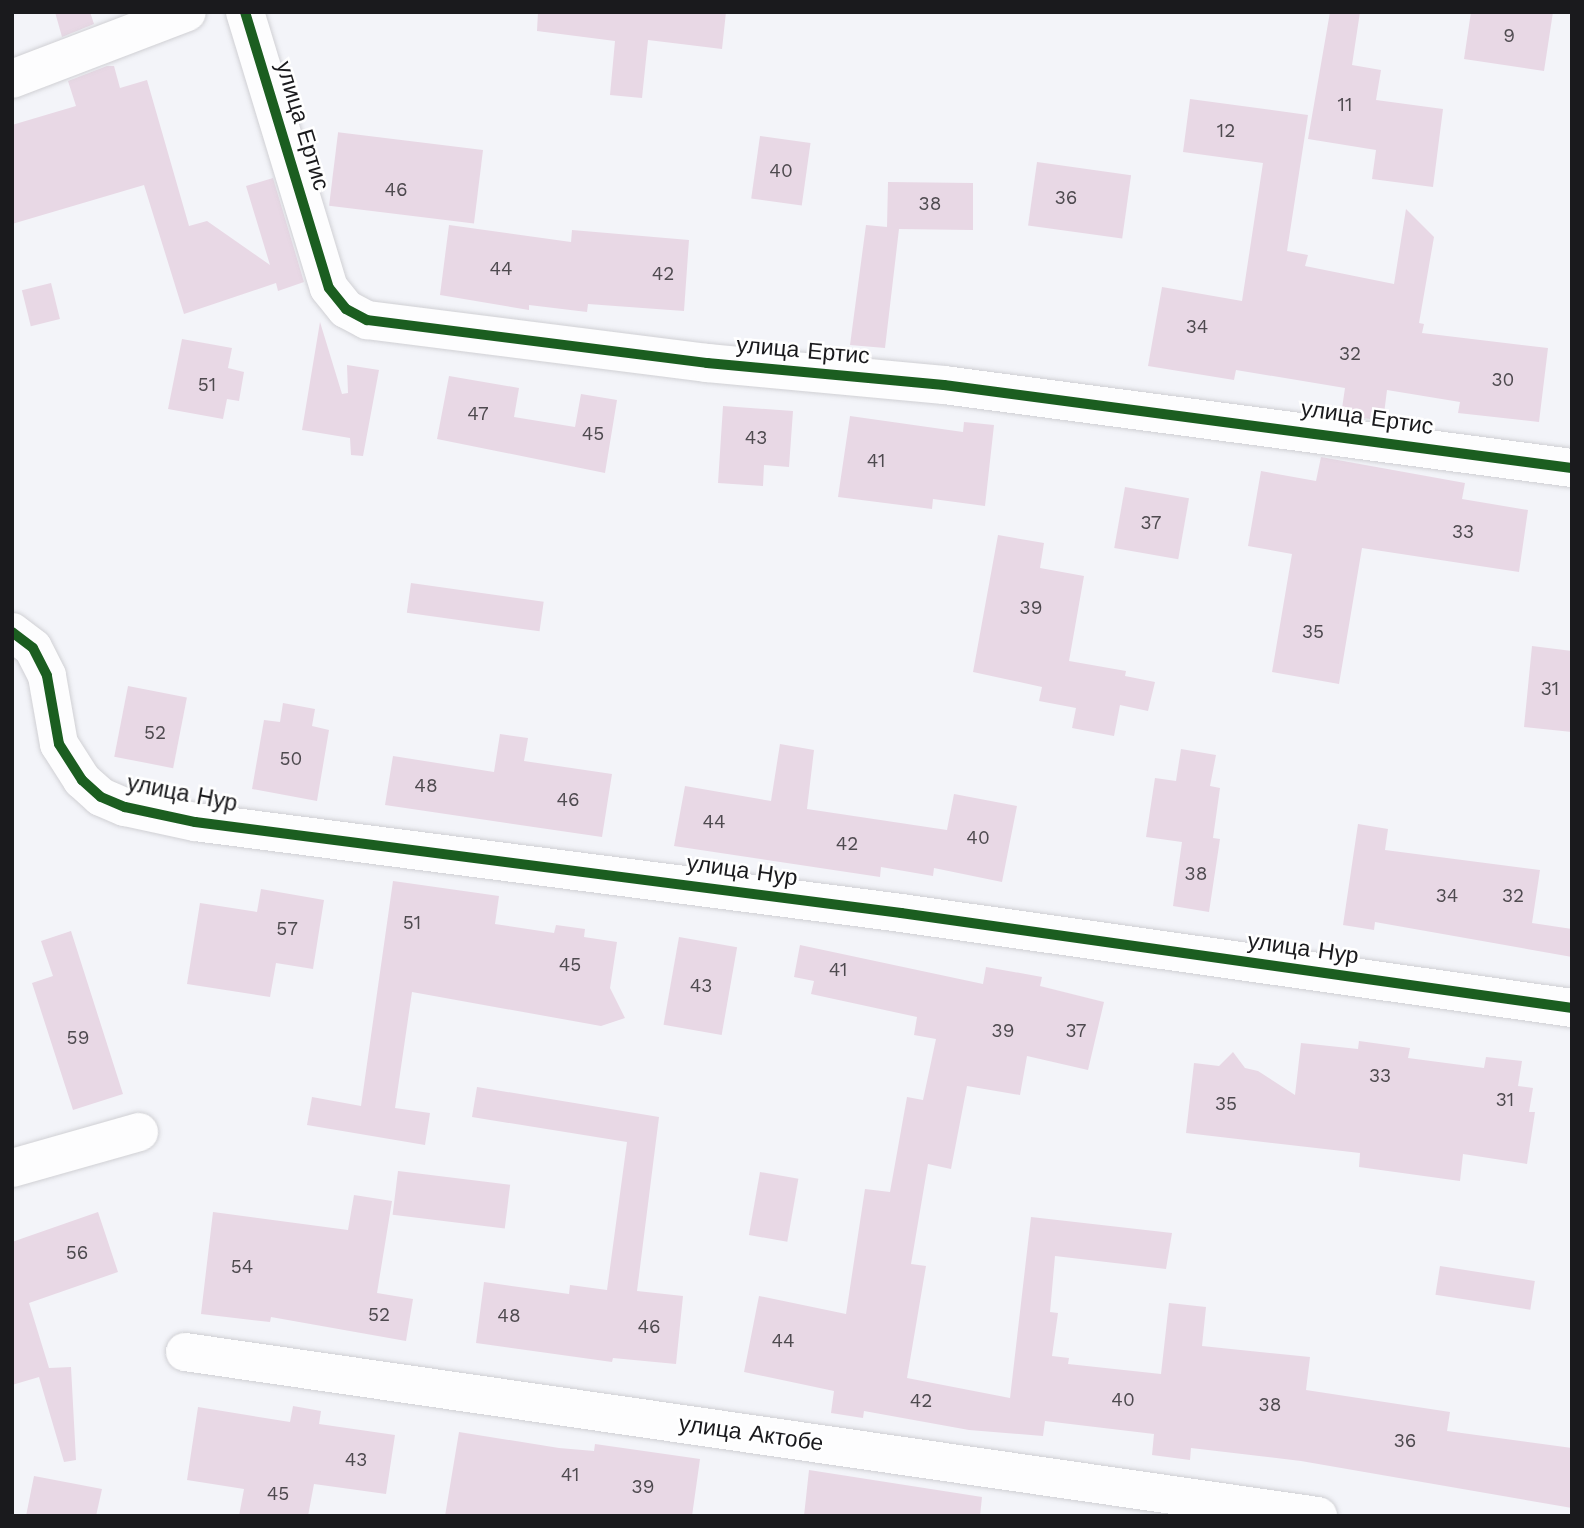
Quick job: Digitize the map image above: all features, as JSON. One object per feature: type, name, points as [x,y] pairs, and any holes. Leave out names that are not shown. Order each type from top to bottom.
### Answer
[{"type":"street","points":[[12,79],[187,12]]},
{"type":"street","name":"улица Ертис","points":[[245,12],[329,288],[346,309],[367,320],[707,363],[957,387],[1572,468]]},
{"type":"street","name":"улица Нур","points":[[12,632],[33,648],[47,676],[59,744],[82,780],[101,797],[125,807],[195,822],[901,914],[1572,1008]]},
{"type":"street","points":[[12,1168],[139,1132]]},
{"type":"street","name":"улица Актобе","points":[[185,1352],[1318,1516]]},
{"type":"building","points":[[55,12],[90,12],[94,24],[62,37]]},
{"type":"building","points":[[538,12],[726,12],[722,49],[648,40],[642,98],[610,95],[615,41],[537,31]]},
{"type":"building","points":[[1330,12],[1360,12],[1352,65],[1381,70],[1376,100],[1443,109],[1433,187],[1372,179],[1376,150],[1308,139]]},
{"type":"building","points":[[1471,12],[1553,12],[1544,71],[1464,59]]},
{"type":"building","points":[[107,66],[114,66],[120,88],[147,80],[189,226],[207,221],[270,265],[246,186],[273,178],[304,282],[278,291],[276,283],[184,314],[144,185],[12,224],[12,125],[76,106],[68,81]]},
{"type":"building","points":[[1190,99],[1308,115],[1287,251],[1308,255],[1305,266],[1394,284],[1406,209],[1434,237],[1419,323],[1424,324],[1422,333],[1548,348],[1539,422],[1458,413],[1460,402],[1387,390],[1384,414],[1371,412],[1370,419],[1341,415],[1345,388],[1236,370],[1234,380],[1148,366],[1162,287],[1242,301],[1263,163],[1183,152]]},
{"type":"building","points":[[338,132],[483,150],[474,223],[329,206]]},
{"type":"building","points":[[760,136],[811,143],[802,205],[751,198]]},
{"type":"building","points":[[1037,162],[1131,175],[1122,239],[1028,225]]},
{"type":"building","points":[[888,182],[973,183],[973,230],[899,229],[885,348],[850,345],[866,225],[887,227]]},
{"type":"building","points":[[449,225],[571,242],[572,230],[689,240],[684,311],[588,304],[587,312],[529,305],[529,310],[440,295]]},
{"type":"building","points":[[51,283],[60,319],[31,326],[22,290]]},
{"type":"building","points":[[320,322],[342,394],[348,393],[347,365],[379,370],[363,456],[351,455],[350,438],[302,430]]},
{"type":"building","points":[[182,339],[232,348],[228,368],[244,372],[239,401],[227,399],[223,419],[168,409]]},
{"type":"building","points":[[449,376],[519,388],[514,417],[575,427],[581,394],[617,400],[605,473],[437,439]]},
{"type":"building","points":[[723,406],[793,411],[789,467],[764,465],[763,486],[718,483]]},
{"type":"building","points":[[850,416],[963,432],[964,422],[994,425],[985,506],[933,499],[932,509],[838,497]]},
{"type":"building","points":[[1321,457],[1465,483],[1462,499],[1528,510],[1519,572],[1362,548],[1339,684],[1272,672],[1292,554],[1248,546],[1261,471],[1316,481]]},
{"type":"building","points":[[1125,487],[1189,498],[1178,559],[1114,548]]},
{"type":"building","points":[[998,535],[1044,543],[1040,568],[1084,576],[1069,661],[1126,671],[1125,676],[1155,682],[1148,711],[1120,705],[1114,736],[1072,728],[1076,708],[1039,701],[1042,687],[973,672]]},
{"type":"building","points":[[411,583],[544,602],[540,631],[407,613]]},
{"type":"building","points":[[1532,646],[1572,651],[1572,732],[1524,727]]},
{"type":"building","points":[[128,686],[187,697],[173,768],[114,757]]},
{"type":"building","points":[[283,703],[315,709],[312,726],[329,730],[317,801],[252,789],[264,720],[280,722]]},
{"type":"building","points":[[500,734],[528,738],[524,761],[612,774],[602,837],[385,805],[393,756],[494,772]]},
{"type":"building","points":[[780,744],[814,750],[807,809],[947,830],[954,794],[1017,806],[1002,882],[934,868],[933,876],[881,867],[880,877],[674,846],[685,786],[771,801]]},
{"type":"building","points":[[1181,749],[1216,755],[1210,786],[1220,788],[1213,838],[1220,839],[1209,912],[1173,906],[1182,842],[1146,837],[1155,778],[1176,781]]},
{"type":"building","points":[[1358,824],[1388,829],[1385,850],[1540,870],[1532,923],[1572,929],[1572,957],[1375,922],[1374,930],[1343,925]]},
{"type":"building","points":[[393,881],[499,896],[495,924],[554,933],[556,925],[585,929],[584,937],[617,942],[610,988],[625,1018],[601,1026],[412,992],[395,1108],[430,1113],[425,1145],[307,1125],[312,1097],[361,1106]]},
{"type":"building","points":[[261,889],[324,900],[313,969],[276,963],[270,997],[187,984],[200,903],[257,912]]},
{"type":"building","points":[[71,931],[123,1094],[73,1110],[32,983],[53,976],[41,941]]},
{"type":"building","points":[[679,937],[737,947],[722,1035],[664,1025]]},
{"type":"building","points":[[800,945],[983,984],[986,967],[1042,977],[1040,986],[1104,1002],[1088,1070],[1027,1056],[1020,1095],[967,1086],[951,1169],[928,1164],[911,1264],[926,1266],[907,1378],[1010,1398],[1031,1217],[1172,1233],[1166,1269],[1055,1256],[1050,1312],[1058,1313],[1052,1356],[1069,1358],[1068,1364],[1161,1374],[1169,1303],[1206,1307],[1202,1346],[1310,1357],[1306,1390],[1450,1412],[1447,1431],[1572,1448],[1572,1508],[1301,1461],[1191,1448],[1190,1460],[1152,1455],[1154,1434],[1045,1421],[1043,1436],[969,1430],[864,1411],[863,1418],[831,1413],[834,1391],[744,1372],[759,1296],[846,1314],[865,1189],[890,1192],[907,1097],[923,1100],[936,1039],[914,1035],[917,1017],[811,994],[814,981],[794,977]]},
{"type":"building","points":[[1359,1041],[1410,1048],[1408,1058],[1484,1068],[1486,1057],[1522,1061],[1518,1086],[1533,1088],[1529,1112],[1535,1112],[1527,1164],[1463,1154],[1460,1181],[1359,1167],[1360,1153],[1186,1133],[1194,1063],[1219,1066],[1233,1052],[1245,1068],[1258,1071],[1295,1095],[1301,1043],[1358,1049]]},
{"type":"building","points":[[477,1087],[659,1117],[637,1291],[683,1296],[676,1364],[613,1358],[612,1362],[476,1343],[484,1282],[569,1294],[570,1285],[607,1290],[627,1142],[472,1117]]},
{"type":"building","points":[[398,1171],[510,1185],[505,1228],[393,1215]]},
{"type":"building","points":[[760,1172],[798,1179],[787,1242],[749,1235]]},
{"type":"building","points":[[354,1195],[392,1201],[377,1293],[413,1299],[406,1341],[271,1317],[270,1322],[201,1314],[213,1212],[348,1230]]},
{"type":"building","points":[[98,1212],[118,1272],[29,1303],[49,1368],[71,1367],[76,1460],[64,1462],[39,1377],[12,1385],[12,1242]]},
{"type":"building","points":[[1440,1266],[1535,1281],[1530,1310],[1435,1295]]},
{"type":"building","points":[[293,1406],[321,1411],[319,1424],[395,1435],[386,1494],[314,1484],[308,1516],[239,1516],[244,1489],[187,1480],[198,1407],[290,1422]]},
{"type":"building","points":[[459,1432],[559,1448],[594,1451],[595,1444],[700,1459],[692,1516],[445,1516]]},
{"type":"building","points":[[809,1470],[982,1497],[980,1516],[804,1516]]},
{"type":"building","points":[[34,1476],[102,1489],[96,1516],[26,1516]]},
{"type":"cycle path","points":[[245,12],[329,288],[346,309],[367,320],[707,363],[944,385],[1572,468]]},
{"type":"cycle path","points":[[12,632],[33,648],[47,676],[59,744],[82,780],[101,797],[125,807],[195,822],[901,913],[1572,1008]]}]
